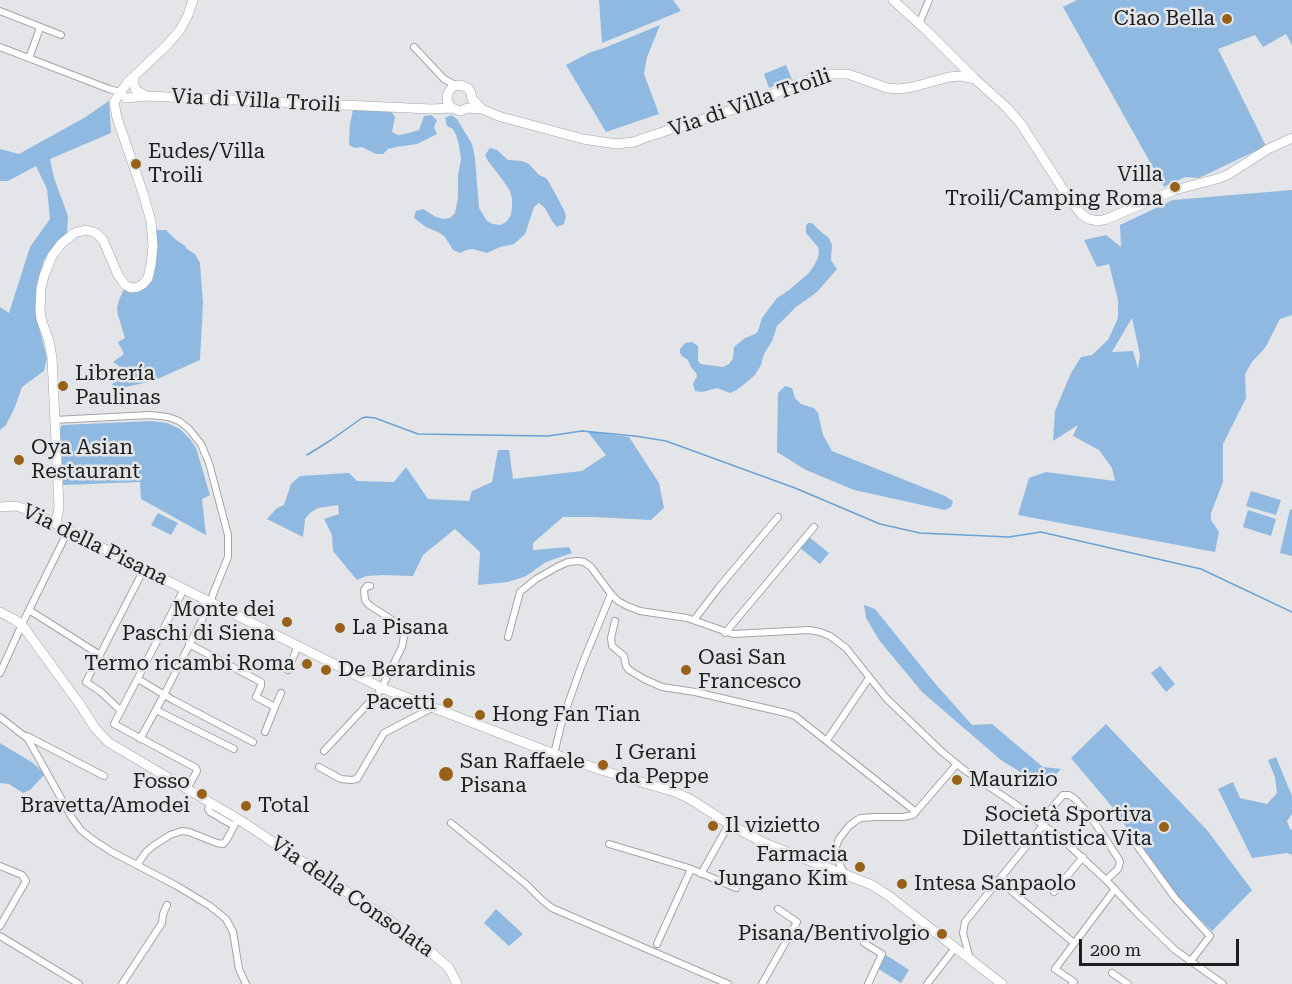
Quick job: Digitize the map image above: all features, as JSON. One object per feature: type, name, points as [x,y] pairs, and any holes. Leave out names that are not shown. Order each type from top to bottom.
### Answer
[{"type":"street","points":[[0,673],[63,527],[59,507],[51,350],[41,319],[40,307],[43,280],[51,256],[61,244],[72,234],[88,230],[96,233],[103,240],[119,278],[126,286],[134,288],[142,285],[147,278],[153,243],[151,221],[117,115],[123,95],[134,76],[180,30],[193,0]]},
{"type":"street","points":[[893,0],[1017,118],[1068,197],[1082,215],[1091,220],[1107,219],[1175,190],[1220,178],[1268,149],[1292,138]]},
{"type":"street","points":[[919,24],[928,0]]},
{"type":"street","points":[[0,11],[61,35]]},
{"type":"street","points":[[29,58],[40,28]]},
{"type":"street","points":[[0,47],[123,95]]},
{"type":"street","points":[[414,47],[444,80],[468,88],[471,93],[470,103]]},
{"type":"street","name":"Via di Villa Troili","points":[[123,95],[431,110],[452,108],[460,111],[470,103],[498,116],[584,139],[624,143],[747,105],[803,81],[829,74],[848,74],[884,87],[899,89],[949,77],[961,76],[975,79]]},
{"type":"street","points":[[134,76],[136,90],[146,96]]},
{"type":"street","points":[[444,80],[448,103],[452,108]]},
{"type":"street","points":[[437,108],[451,87],[455,85]]},
{"type":"street","points":[[54,420],[161,416],[179,421],[189,429],[206,453],[228,535],[227,561],[213,594],[212,602],[140,738]]},
{"type":"street","name":"Via della Pisana","points":[[0,507],[18,506],[43,516],[382,688],[554,754],[675,792],[764,843],[872,885],[886,893],[970,960],[990,981],[1002,984]]},
{"type":"street","points":[[43,516],[59,507]]},
{"type":"street","points":[[694,620],[778,517]]},
{"type":"street","points":[[725,633],[814,527]]},
{"type":"street","points":[[508,637],[520,592],[536,579],[564,563],[578,561],[586,563],[594,570],[611,594],[627,606],[640,611],[694,620],[725,633],[740,635],[809,630],[834,638],[904,716],[957,764],[1042,823],[1083,857],[1163,939],[1190,962],[1223,984]]},
{"type":"street","points":[[121,711],[101,692],[86,682],[144,569]]},
{"type":"street","points":[[324,751],[382,688],[402,647],[403,633],[398,623],[367,603],[364,590],[370,586]]},
{"type":"street","points":[[184,589],[114,724],[196,768],[197,771],[188,789]]},
{"type":"street","points":[[554,754],[562,721],[578,674],[611,594]]},
{"type":"street","points":[[29,610],[100,655]]},
{"type":"street","points":[[0,612],[22,625]]},
{"type":"street","points":[[615,621],[611,638],[612,646],[624,656],[627,669],[662,687],[789,713],[827,740],[916,812]]},
{"type":"street","name":"Via della Consolata","points":[[22,625],[103,737],[116,748],[210,802],[236,822],[411,935],[448,968],[457,984]]},
{"type":"street","points":[[189,644],[260,681],[262,684],[256,697],[275,707]]},
{"type":"street","points":[[288,670],[298,646]]},
{"type":"street","points":[[827,740],[869,678]]},
{"type":"street","points":[[138,679],[253,742]]},
{"type":"street","points":[[265,732],[280,693]]},
{"type":"street","points":[[319,767],[341,779],[355,780],[360,776],[384,733],[432,708]]},
{"type":"street","points":[[156,710],[234,749]]},
{"type":"street","points":[[0,717],[27,736],[104,776]]},
{"type":"street","points":[[27,736],[77,826],[97,842],[210,906],[226,919],[235,937],[239,969],[246,984]]},
{"type":"street","points":[[844,873],[835,849],[839,839],[852,823],[865,818],[911,816],[957,764]]},
{"type":"street","points":[[970,960],[963,933],[964,923],[1063,795],[1069,795],[1075,799],[1089,814],[1118,858],[1120,862],[1118,869],[1106,880]]},
{"type":"street","points":[[137,865],[150,848],[174,833],[187,831],[221,844],[226,841],[236,822]]},
{"type":"street","points":[[451,823],[552,908],[728,984]]},
{"type":"street","points":[[701,874],[729,824]]},
{"type":"street","points":[[1127,832],[1174,898],[1210,936],[1190,962]]},
{"type":"street","points":[[609,844],[691,869],[736,888]]},
{"type":"street","points":[[1054,892],[1083,857]]},
{"type":"street","points":[[0,867],[23,876],[26,881],[0,926]]},
{"type":"street","points":[[657,944],[691,869]]},
{"type":"street","points":[[998,880],[1074,943]]},
{"type":"street","points":[[1072,984],[1074,982],[1055,969],[1115,889]]},
{"type":"street","points":[[122,984],[162,923],[163,914],[168,905]]},
{"type":"street","points":[[762,984],[796,922],[778,909]]},
{"type":"street","points":[[0,936],[80,984]]},
{"type":"street","points":[[864,943],[882,954],[868,984]]},
{"type":"street","points":[[927,984],[955,948]]},
{"type":"street","points":[[1112,973],[1128,984]]},
{"type":"shaded area","points":[[599,0],[673,0],[681,11],[602,43]]},
{"type":"shaded area","points":[[1077,0],[1292,0],[1292,45],[1286,34],[1263,47],[1255,35],[1218,49],[1266,146],[1199,178],[1185,177],[1164,187],[1063,7]]},
{"type":"shaded area","points":[[660,25],[647,57],[644,74],[659,114],[606,132],[566,65],[591,52]]},
{"type":"shaded area","points":[[786,65],[792,79],[769,88],[764,74]]},
{"type":"shaded area","points":[[109,101],[111,133],[50,159],[54,178],[68,216],[67,233],[44,260],[38,280],[35,312],[47,358],[44,371],[22,387],[6,425],[0,430],[0,307],[9,313],[30,247],[50,219],[47,189],[36,166],[8,181],[0,181],[0,149],[19,154],[84,118]]},
{"type":"shaded area","points":[[353,110],[391,111],[395,117],[392,132],[398,135],[419,130],[424,116],[431,115],[437,120],[434,127],[437,134],[417,144],[388,149],[383,154],[376,154],[362,147],[355,148],[349,145]]},
{"type":"shaded area","points":[[451,115],[457,119],[472,144],[479,208],[487,221],[501,225],[511,215],[512,207],[510,191],[485,155],[490,148],[497,150],[508,160],[529,164],[539,175],[546,178],[564,210],[566,217],[564,224],[557,227],[539,203],[534,207],[525,234],[514,244],[487,253],[473,249],[460,253],[453,250],[440,233],[414,218],[416,211],[423,209],[443,219],[450,218],[455,213],[461,160],[456,135],[453,129],[447,126],[445,118]]},
{"type":"shaded area","points":[[1292,190],[1292,315],[1280,319],[1265,348],[1245,374],[1246,398],[1223,444],[1223,482],[1211,513],[1211,520],[1219,532],[1215,552],[1018,515],[1029,478],[1046,472],[1115,481],[1112,468],[1099,450],[1073,436],[1078,425],[1053,441],[1055,411],[1071,373],[1081,357],[1092,355],[1108,340],[1118,318],[1118,300],[1109,264],[1097,267],[1084,240],[1106,235],[1121,247],[1120,225],[1173,200]],"holes":[[[1132,318],[1140,355],[1138,369],[1133,351],[1112,352]]]},
{"type":"shaded area","points":[[808,223],[812,223],[829,238],[832,245],[831,260],[837,269],[817,292],[796,307],[777,326],[755,375],[730,393],[717,388],[702,392],[695,391],[693,384],[696,373],[688,360],[680,353],[680,349],[685,343],[692,342],[698,346],[698,361],[701,364],[723,367],[729,364],[733,358],[734,347],[758,331],[762,318],[777,298],[809,273],[815,264],[819,251],[806,233]]},
{"type":"shaded area","points":[[156,230],[166,230],[195,254],[200,263],[203,303],[200,360],[153,381],[112,390],[112,385],[122,370],[113,362],[124,354],[118,342],[125,338],[118,315],[119,300],[124,289],[140,290],[157,245]]},
{"type":"shaded area","points":[[785,386],[792,388],[795,398],[801,404],[814,408],[818,413],[823,435],[832,451],[945,496],[953,501],[951,507],[945,510],[854,490],[806,470],[777,452],[778,393]]},
{"type":"shaded area","points":[[151,421],[167,423],[180,429],[196,448],[210,495],[202,499],[206,535],[141,499],[140,482],[63,485],[60,429],[62,425]]},
{"type":"shaded area","points":[[587,431],[629,437],[659,483],[664,508],[651,520],[563,517],[533,543],[533,550],[569,547],[572,553],[546,562],[526,576],[508,582],[478,585],[480,552],[455,529],[423,555],[413,576],[366,576],[357,580],[333,551],[332,535],[324,519],[339,514],[338,505],[318,508],[310,513],[305,519],[303,537],[267,519],[277,508],[284,505],[291,484],[300,476],[349,473],[357,481],[394,482],[406,467],[428,499],[469,501],[472,491],[492,482],[498,450],[509,450],[513,479],[582,471],[606,455]]},
{"type":"shaded area","points":[[1251,491],[1281,500],[1276,515],[1246,506]]},
{"type":"shaded area","points":[[1290,509],[1292,510],[1292,556],[1280,553]]},
{"type":"shaded area","points":[[1248,510],[1276,519],[1271,536],[1243,527]]},
{"type":"shaded area","points":[[158,513],[178,523],[171,535],[151,525]]},
{"type":"shaded area","points":[[809,537],[829,553],[820,564],[800,548]]},
{"type":"shaded area","points":[[864,605],[875,609],[972,725],[992,724],[1043,767],[1061,769],[1044,787],[1001,760],[922,692],[879,640],[866,618]]},
{"type":"shaded area","points":[[1160,666],[1175,684],[1166,692],[1151,673]]},
{"type":"shaded area","name":"Società Sportiva Dilettantistica Vita","points":[[1106,724],[1207,830],[1252,890],[1212,931],[1164,883],[1114,809],[1071,758]]},
{"type":"shaded area","points":[[0,743],[33,763],[45,774],[30,790],[23,793],[9,784],[0,783]]},
{"type":"shaded area","points":[[1276,757],[1292,796],[1292,814],[1287,821],[1292,830],[1292,855],[1287,853],[1252,858],[1218,789],[1233,782],[1240,798],[1267,804],[1277,793],[1275,777],[1268,760]]},
{"type":"shaded area","points":[[496,909],[523,934],[509,946],[484,923]]},
{"type":"shaded area","points":[[886,955],[909,970],[901,983],[877,968]]},
{"type":"waterway","points":[[307,455],[366,417],[375,418],[418,434],[548,436],[582,431],[635,436],[666,441],[795,488],[880,524],[920,533],[1009,537],[1041,532],[1201,569],[1292,612]]},
{"type":"place","name":"Ciao Bella","points":[[1227,19]]},
{"type":"place","name":"Eudes/Villa Troili","points":[[136,164]]},
{"type":"place","name":"Villa Troili/Camping Roma","points":[[1175,187]]},
{"type":"place","name":"Librería Paulinas","points":[[63,386]]},
{"type":"place","name":"Oya Asian Restaurant","points":[[19,460]]},
{"type":"place","name":"Monte dei Paschi di Siena","points":[[287,622]]},
{"type":"place","name":"La Pisana","points":[[340,628]]},
{"type":"place","name":"Termo ricambi Roma","points":[[307,664]]},
{"type":"place","name":"De Berardinis","points":[[326,670]]},
{"type":"place","name":"Oasi San Francesco","points":[[686,670]]},
{"type":"place","name":"Pacetti","points":[[448,703]]},
{"type":"place","name":"Hong Fan Tian","points":[[480,715]]},
{"type":"place","name":"I Gerani da Peppe","points":[[603,765]]},
{"type":"place","name":"San Raffaele Pisana","points":[[446,774]]},
{"type":"place","name":"Maurizio","points":[[957,780]]},
{"type":"place","name":"Fosso Bravetta/Amodei","points":[[202,794]]},
{"type":"place","name":"Total","points":[[246,806]]},
{"type":"place","name":"Il vizietto","points":[[713,826]]},
{"type":"place","name":"Società Sportiva Dilettantistica Vita","points":[[1164,827]]},
{"type":"place","name":"Farmacia Jungano Kim","points":[[860,867]]},
{"type":"place","name":"Intesa Sanpaolo","points":[[902,884]]},
{"type":"place","name":"Pisana/Bentivolgio","points":[[942,934]]}]
